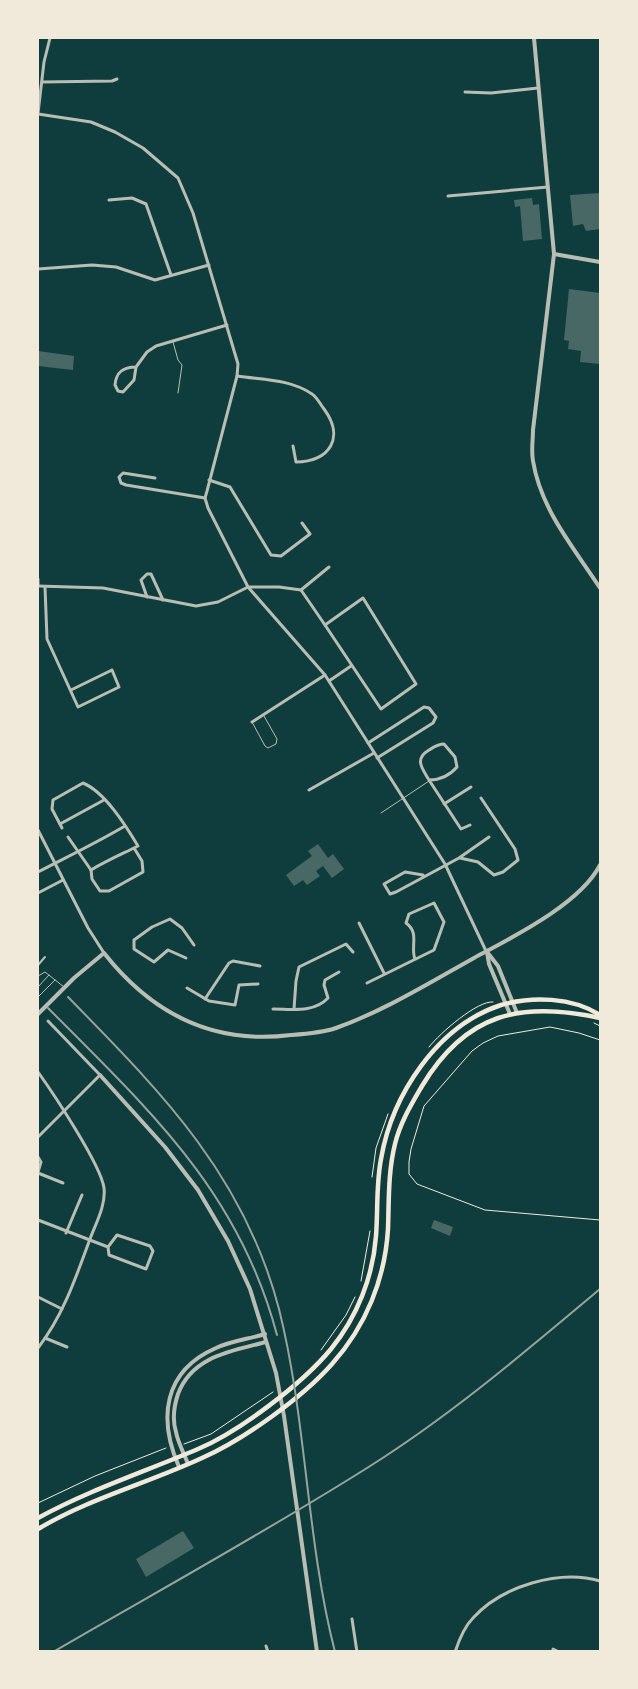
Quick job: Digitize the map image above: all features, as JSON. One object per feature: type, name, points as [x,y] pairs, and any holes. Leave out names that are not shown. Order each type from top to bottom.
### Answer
[{"type":"main road","points":[[38,1518],[76,1498],[175,1458],[229,1432],[267,1405],[312,1368],[339,1338],[358,1306],[370,1274],[376,1237],[380,1163],[387,1132],[396,1110],[419,1071],[441,1042],[465,1023],[495,1007],[513,1002],[561,1001],[581,1006],[600,1017]]},
{"type":"main road","points":[[38,1529],[218,1450],[291,1400],[324,1373],[346,1346],[370,1304],[384,1264],[390,1167],[395,1143],[407,1112],[432,1071],[451,1047],[479,1027],[510,1014],[561,1011],[600,1017]]},
{"type":"street","points":[[50,38],[46,52],[38,114],[91,122],[115,132],[143,148],[168,167],[178,178],[193,213],[238,364],[237,376],[209,480],[206,498],[248,587],[326,675],[445,864],[487,952],[492,970],[510,1014]]},
{"type":"street","points":[[534,38],[554,254],[533,430],[533,460],[539,487],[551,514],[600,588]]},
{"type":"street","points":[[42,82],[112,82],[117,79]]},
{"type":"street","points":[[465,92],[538,88]]},
{"type":"street","points":[[448,196],[548,187]]},
{"type":"street","points":[[110,200],[132,198],[146,204],[171,275]]},
{"type":"street","points":[[554,254],[600,262]]},
{"type":"street","points":[[38,269],[92,265],[116,267],[155,280],[209,265]]},
{"type":"street","points":[[136,367],[123,369],[119,372],[114,385],[118,391],[123,392],[131,386],[136,367],[147,352],[156,346],[228,326]]},
{"type":"street","points":[[237,376],[292,383],[314,395],[331,419],[334,438],[328,451],[322,458],[309,462],[296,462],[293,446]]},
{"type":"street","points":[[154,478],[123,473],[119,477],[121,484],[206,498]]},
{"type":"street","points":[[209,480],[230,487],[271,555],[281,556],[310,534],[302,523]]},
{"type":"street","points":[[38,579],[38,586],[103,588],[164,601],[205,605],[248,587],[278,587],[301,590],[329,567]]},
{"type":"street","points":[[146,597],[141,580],[143,575],[151,574],[164,601]]},
{"type":"street","points":[[45,587],[47,639],[78,707],[119,688],[112,670],[71,690]]},
{"type":"street","points":[[301,590],[381,709],[416,684],[363,598],[325,625]]},
{"type":"street","points":[[329,681],[351,666]]},
{"type":"street","points":[[252,722],[326,675]]},
{"type":"street","points":[[368,743],[424,707],[433,712],[436,717],[433,723],[377,758]]},
{"type":"street","points":[[430,780],[445,776],[457,766],[455,758],[444,744],[435,746],[422,754],[420,764],[444,804],[461,829],[470,825]]},
{"type":"street","points":[[309,790],[374,753]]},
{"type":"street","points":[[91,870],[138,846],[104,800],[86,784],[79,784],[53,800],[52,809],[61,826],[104,800]]},
{"type":"street","points":[[444,804],[471,787]]},
{"type":"street","points":[[459,858],[478,862],[494,875],[503,872],[518,860],[515,849],[481,798]]},
{"type":"street","points":[[38,872],[80,852],[125,826]]},
{"type":"street","points":[[38,830],[88,928],[104,953],[140,992],[153,1003],[188,1022],[222,1033],[273,1038],[321,1032],[337,1027],[406,996],[487,952],[572,899],[593,879],[600,865]]},
{"type":"street","points":[[68,837],[91,870],[90,875],[98,888],[105,892],[143,872],[142,861],[134,848]]},
{"type":"street","points":[[423,875],[405,872],[384,884],[388,892],[392,894],[423,875],[459,858],[489,837]]},
{"type":"street","points":[[38,893],[63,880]]},
{"type":"street","points":[[367,983],[434,950],[444,922],[434,903],[409,914],[406,923],[410,926],[416,940],[413,951],[415,959]]},
{"type":"street","points":[[186,958],[168,950],[154,962],[134,949],[134,940],[152,927],[170,919],[182,928],[194,945]]},
{"type":"street","points":[[359,924],[384,973]]},
{"type":"street","points":[[294,1009],[297,973],[301,965],[346,944],[353,952]]},
{"type":"street","points":[[487,952],[498,966],[517,1013]]},
{"type":"street","points":[[38,1014],[64,987],[104,953]]},
{"type":"street","points":[[38,964],[46,957]]},
{"type":"street","points":[[205,999],[230,963],[240,962],[260,966]]},
{"type":"street","points":[[273,1008],[307,1009],[326,1001],[328,998],[324,985],[325,980],[339,972]]},
{"type":"street","points":[[187,988],[205,999],[235,1005],[239,985],[258,984]]},
{"type":"street","points":[[48,1021],[100,1075],[182,1168],[212,1212],[243,1270],[276,1373],[284,1416],[317,1652]]},
{"type":"street","points":[[38,1072],[95,1164],[104,1188],[101,1210],[76,1277],[62,1309],[38,1348]]},
{"type":"street","points":[[38,1137],[100,1075]]},
{"type":"street","points":[[38,1157],[41,1162],[38,1172],[63,1183]]},
{"type":"street","points":[[66,1233],[82,1195]]},
{"type":"street","points":[[38,1220],[66,1233],[108,1248]]},
{"type":"street","points":[[117,1235],[150,1246],[153,1251],[149,1264],[144,1270],[109,1256],[108,1248],[117,1235]]},
{"type":"street","points":[[38,1297],[62,1309]]},
{"type":"street","points":[[179,1468],[166,1420],[168,1402],[174,1383],[184,1369],[197,1358],[218,1347],[264,1334]]},
{"type":"street","points":[[45,1338],[67,1347]]},
{"type":"street","points":[[188,1464],[174,1425],[177,1397],[186,1377],[197,1366],[210,1358],[266,1342]]},
{"type":"street","points":[[455,1652],[471,1619],[490,1602],[502,1595],[558,1578],[582,1577],[600,1581]]},
{"type":"street","points":[[352,1619],[357,1652]]},
{"type":"street","points":[[266,1646],[268,1652]]},
{"type":"street","points":[[553,1652],[553,1650],[559,1652]]},
{"type":"lane","points":[[173,340],[178,360],[182,365],[178,393]]},
{"type":"lane","points":[[252,722],[265,746],[268,748],[276,744],[277,739],[263,714]]},
{"type":"lane","points":[[380,812],[430,780]]},
{"type":"lane","points":[[38,976],[45,972],[64,987]]},
{"type":"lane","points":[[38,987],[50,975]]},
{"type":"lane","points":[[38,997],[55,979]]},
{"type":"path","points":[[428,1048],[452,1024],[474,1010],[493,1000],[495,1007]]},
{"type":"path","points":[[590,1022],[600,1026]]},
{"type":"path","points":[[600,1040],[550,1027],[498,1036],[483,1042],[472,1051],[424,1106],[409,1162],[409,1174],[417,1184],[485,1210],[600,1220]]},
{"type":"path","points":[[372,1180],[376,1148],[390,1108]]},
{"type":"path","points":[[360,1282],[371,1227]]},
{"type":"path","points":[[318,1354],[332,1336],[354,1298]]},
{"type":"path","points":[[180,1445],[211,1434],[280,1388]]},
{"type":"path","points":[[38,1504],[95,1476],[172,1447]]},
{"type":"building","points":[[600,193],[600,229],[586,231],[583,224],[573,226],[570,195]]},
{"type":"building","points":[[532,198],[533,205],[539,204],[542,239],[523,241],[520,206],[515,207],[514,200]]},
{"type":"building","points":[[569,289],[600,293],[600,364],[580,362],[581,351],[568,349],[569,341],[564,340]]},
{"type":"building","points":[[38,351],[74,356],[73,370],[38,366]]},
{"type":"building","points":[[318,844],[328,858],[333,854],[344,869],[332,878],[323,866],[316,871],[320,876],[307,885],[303,880],[294,886],[286,875],[312,856],[308,851]]},
{"type":"building","points":[[434,1220],[453,1227],[450,1236],[431,1228]]},
{"type":"building","points":[[183,1531],[194,1548],[146,1577],[136,1559]]},
{"type":"railway","points":[[68,997],[135,1067],[195,1138],[221,1176],[244,1217],[264,1261],[279,1309],[288,1351],[318,1566],[335,1652]]},
{"type":"railway","points":[[48,1008],[155,1118],[214,1195],[239,1238],[260,1284],[277,1335]]},
{"type":"railway","points":[[53,1652],[289,1516],[398,1448],[486,1383],[600,1289]]}]
